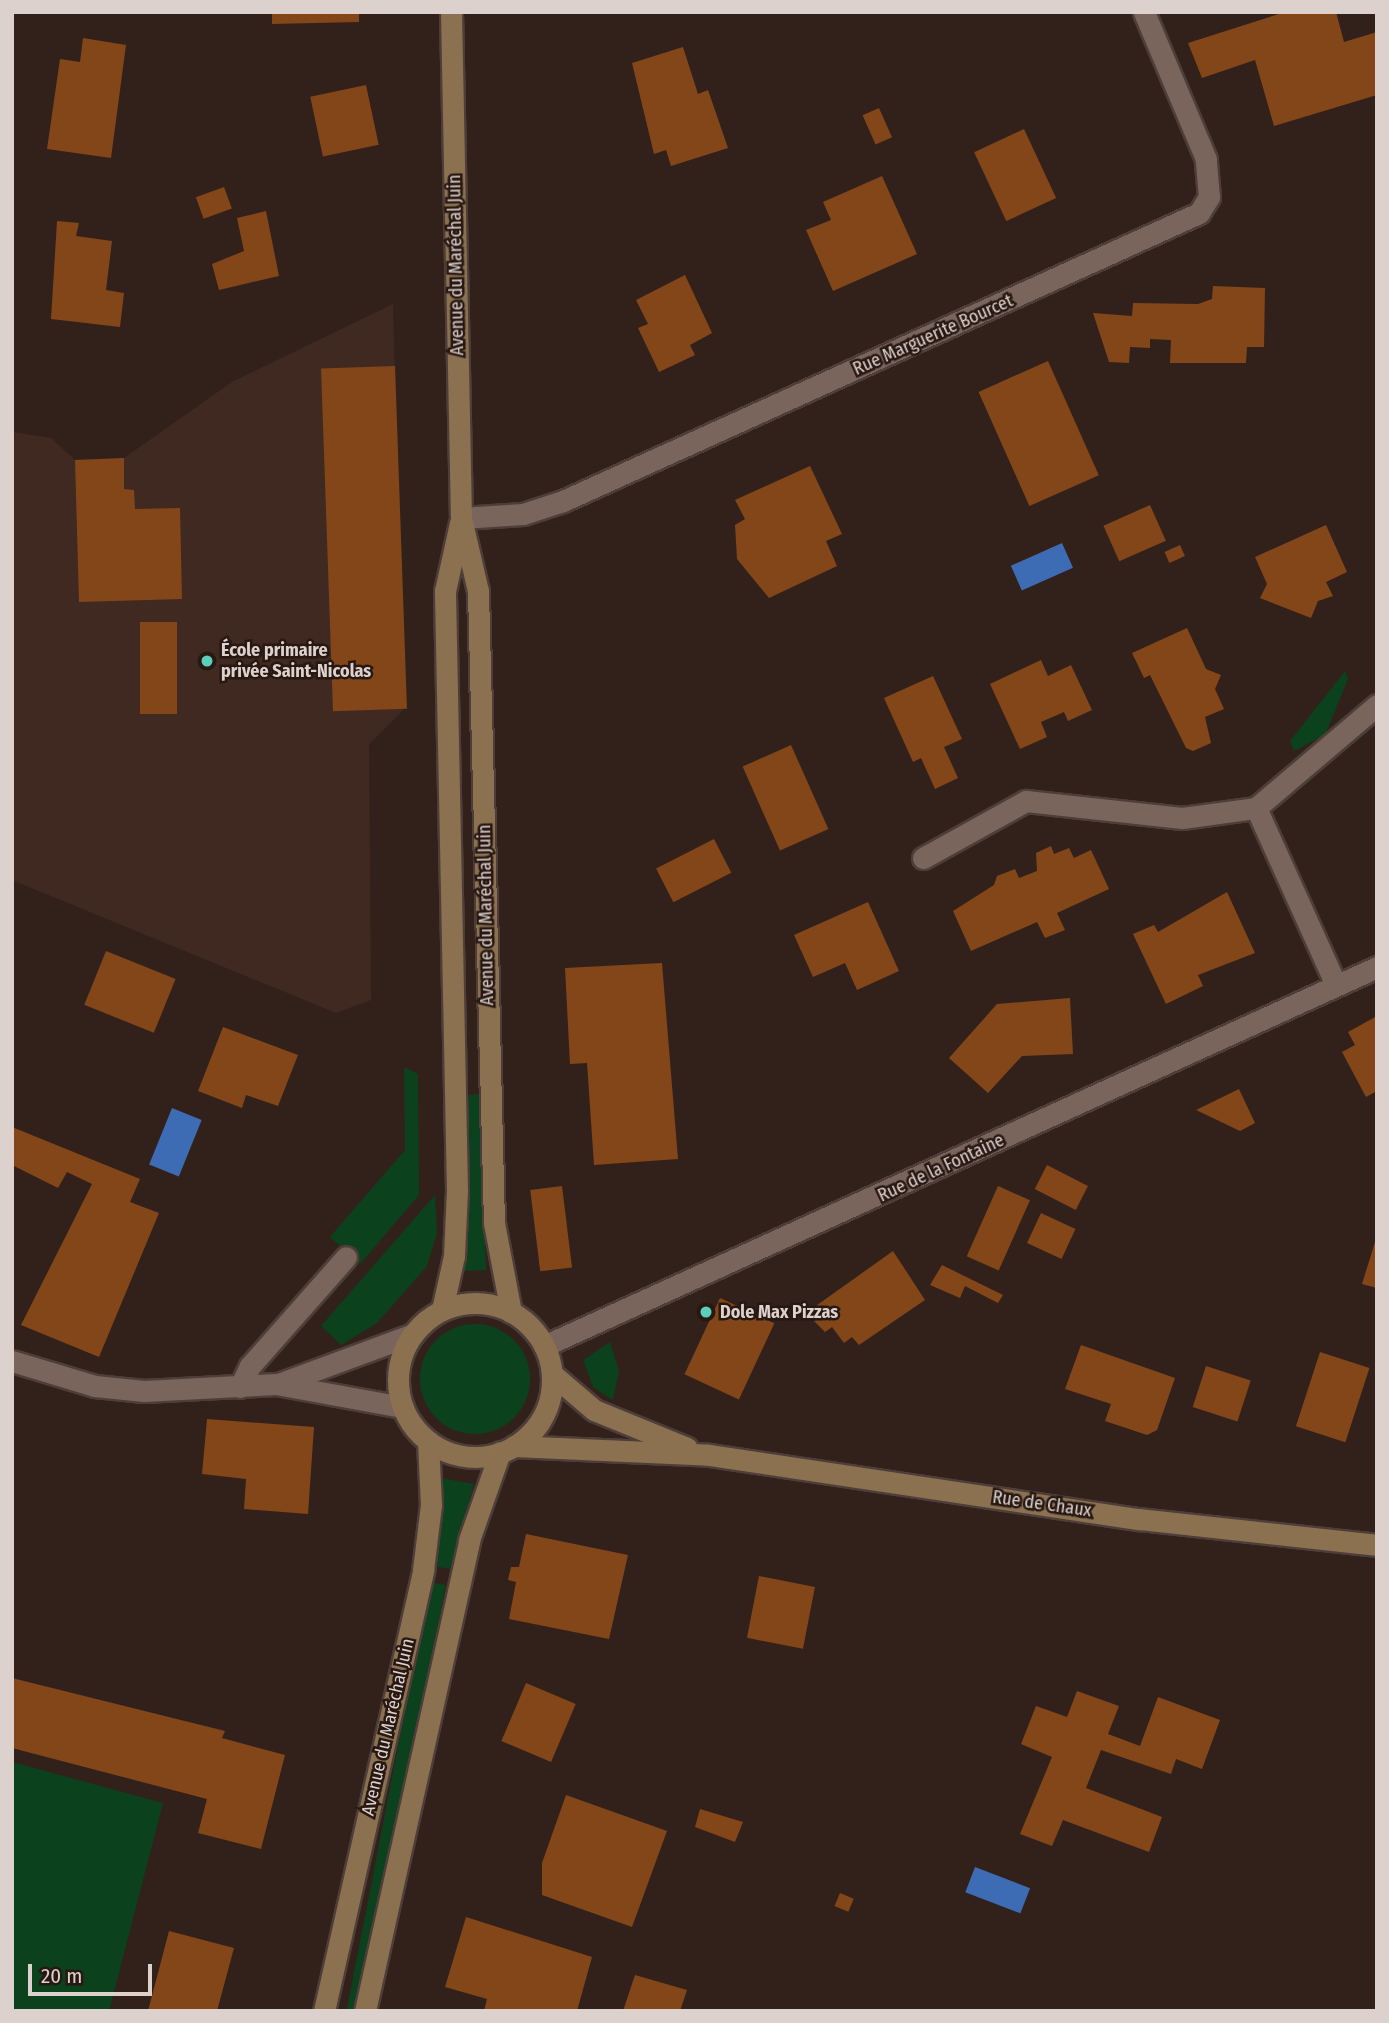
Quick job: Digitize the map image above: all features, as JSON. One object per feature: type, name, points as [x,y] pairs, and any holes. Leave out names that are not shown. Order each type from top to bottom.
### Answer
[{"type":"main road","name":"Avenue du Maréchal Juin","points":[[451,12],[461,518],[478,592],[494,1223],[511,1312]]},
{"type":"main road","name":"Avenue du Maréchal Juin","points":[[442,1310],[454,1256],[457,1191],[445,591],[461,518]]},
{"type":"main road","points":[[365,2011],[469,1540],[507,1449],[545,1410],[552,1374],[544,1346],[511,1312],[481,1303],[442,1310],[413,1334],[398,1370],[403,1407],[428,1441],[458,1455],[507,1449]]},
{"type":"main road","name":"Rue de Chaux","points":[[552,1374],[603,1415],[709,1455]]},
{"type":"main road","name":"Avenue du Maréchal Juin","points":[[324,2011],[423,1570],[431,1505],[428,1441]]},
{"type":"main road","name":"Rue de Chaux","points":[[507,1449],[709,1455],[1177,1524],[1377,1545]]},
{"type":"street","name":"Rue Marguerite Bourcet","points":[[461,518],[523,514],[563,501],[1199,213],[1209,197],[1206,159],[1144,12]]},
{"type":"street","points":[[923,858],[1026,801],[1182,818],[1256,808],[1377,705]]},
{"type":"street","points":[[1256,808],[1336,985]]},
{"type":"street","name":"Rue de la Fontaine","points":[[544,1346],[1377,967]]},
{"type":"street","points":[[240,1387],[250,1366],[346,1257]]},
{"type":"street","points":[[276,1384],[413,1334]]},
{"type":"street","points":[[12,1361],[94,1387],[240,1387],[276,1384],[403,1407]]},
{"type":"shaded area","name":"École primaire privée Saint-Nicolas","points":[[393,304],[404,709],[369,744],[371,1000],[336,1013],[12,880],[12,432],[51,438],[75,460],[124,458],[232,382]]},
{"type":"green space","points":[[1345,671],[1348,679],[1325,735],[1294,751],[1290,741]]},
{"type":"green space","points":[[404,1067],[418,1074],[419,1195],[360,1264],[330,1237],[405,1150]]},
{"type":"green space","points":[[480,1094],[486,1270],[462,1271],[463,1095]]},
{"type":"green space","points":[[435,1195],[437,1233],[427,1266],[377,1323],[341,1345],[321,1326]]},
{"type":"green space","points":[[475,1324],[496,1329],[514,1340],[525,1358],[530,1379],[525,1400],[514,1418],[496,1429],[475,1434],[454,1429],[436,1418],[425,1400],[420,1379],[425,1358],[436,1340],[454,1329]]},
{"type":"green space","points":[[610,1342],[619,1371],[613,1400],[593,1387],[583,1360]]},
{"type":"green space","points":[[440,1478],[474,1484],[450,1569],[434,1566]]},
{"type":"green space","points":[[430,1582],[446,1585],[363,2011],[347,2011]]},
{"type":"green space","points":[[12,1762],[163,1803],[109,2011],[12,2011]]},
{"type":"water","points":[[1062,543],[1073,568],[1022,590],[1011,566]]},
{"type":"water","points":[[172,1108],[202,1120],[179,1177],[149,1165]]},
{"type":"water","points":[[975,1867],[1030,1888],[1020,1913],[965,1892]]},
{"type":"building","points":[[272,12],[359,12],[359,22],[272,24]]},
{"type":"building","points":[[1285,12],[1336,12],[1344,42],[1377,32],[1377,95],[1274,126],[1255,60],[1202,78],[1188,43]]},
{"type":"building","points":[[83,38],[126,45],[111,158],[47,149],[60,59],[80,62]]},
{"type":"building","points":[[683,47],[698,94],[708,90],[728,148],[671,166],[666,150],[654,154],[632,63]]},
{"type":"building","points":[[366,85],[379,145],[323,157],[310,97]]},
{"type":"building","points":[[879,108],[892,137],[876,145],[863,115]]},
{"type":"building","points":[[1024,129],[1056,198],[1006,221],[974,152]]},
{"type":"building","points":[[882,176],[917,254],[833,291],[806,230],[831,220],[823,202]]},
{"type":"building","points":[[224,187],[232,209],[204,219],[196,197]]},
{"type":"building","points":[[266,211],[279,276],[219,290],[212,264],[244,251],[237,218]]},
{"type":"building","points":[[57,221],[79,223],[76,236],[112,241],[106,290],[124,293],[120,327],[51,319]]},
{"type":"building","points":[[685,275],[712,333],[690,345],[695,355],[659,372],[638,328],[648,324],[636,300]]},
{"type":"building","points":[[1213,286],[1265,288],[1264,347],[1247,347],[1246,363],[1170,363],[1171,340],[1150,339],[1150,348],[1130,347],[1129,363],[1109,362],[1093,313],[1132,316],[1133,303],[1198,304],[1212,299]]},
{"type":"building","points":[[1048,361],[1099,475],[1029,506],[979,392]]},
{"type":"building","points":[[395,366],[407,709],[333,711],[321,369]]},
{"type":"building","points":[[124,458],[124,489],[134,490],[135,509],[180,508],[182,599],[79,602],[75,460]]},
{"type":"building","points":[[810,466],[842,534],[826,541],[837,566],[769,598],[737,559],[735,525],[745,519],[735,500]]},
{"type":"building","points":[[1150,505],[1166,541],[1119,561],[1103,526]]},
{"type":"building","points":[[1326,525],[1347,572],[1326,582],[1333,596],[1318,601],[1311,618],[1260,598],[1267,584],[1255,557]]},
{"type":"building","points":[[1180,545],[1185,556],[1169,563],[1164,552]]},
{"type":"building","points":[[140,622],[177,622],[177,714],[140,714]]},
{"type":"building","points":[[1187,628],[1206,669],[1221,675],[1215,689],[1224,709],[1205,717],[1211,743],[1193,751],[1186,748],[1150,675],[1144,678],[1132,653]]},
{"type":"building","points":[[1041,660],[1048,676],[1071,665],[1092,710],[1068,721],[1064,712],[1041,722],[1047,737],[1020,749],[990,684]]},
{"type":"building","points":[[933,676],[962,739],[944,747],[958,778],[935,789],[921,758],[913,762],[884,698]]},
{"type":"building","points":[[791,745],[828,829],[780,851],[743,767]]},
{"type":"building","points":[[714,839],[731,873],[673,902],[656,869]]},
{"type":"building","points":[[1051,846],[1054,854],[1069,848],[1074,858],[1091,850],[1109,889],[1057,913],[1065,930],[1045,938],[1037,922],[971,951],[953,911],[994,885],[997,876],[1015,869],[1019,878],[1037,871],[1036,853]]},
{"type":"building","points":[[1227,892],[1255,953],[1198,975],[1203,986],[1166,1004],[1133,934],[1154,925],[1158,932]]},
{"type":"building","points":[[868,902],[899,971],[857,990],[845,963],[813,977],[794,935]]},
{"type":"building","points":[[106,951],[176,979],[154,1033],[84,1005]]},
{"type":"building","points":[[662,963],[678,1159],[594,1165],[587,1063],[570,1064],[565,968]]},
{"type":"building","points":[[1070,998],[1073,1054],[1022,1056],[988,1093],[949,1058],[997,1004]]},
{"type":"building","points":[[1377,1016],[1377,1091],[1366,1097],[1342,1052],[1355,1045],[1348,1032]]},
{"type":"building","points":[[223,1027],[298,1055],[278,1106],[246,1095],[242,1108],[198,1091]]},
{"type":"building","points":[[1239,1089],[1255,1123],[1240,1131],[1196,1110]]},
{"type":"building","points":[[12,1127],[140,1179],[130,1202],[159,1213],[99,1357],[21,1325],[92,1184],[67,1172],[58,1188],[12,1165]]},
{"type":"building","points":[[1047,1165],[1088,1186],[1076,1210],[1035,1189]]},
{"type":"building","points":[[562,1186],[572,1267],[540,1271],[530,1190]]},
{"type":"building","points":[[998,1186],[1030,1200],[999,1271],[967,1256]]},
{"type":"building","points":[[1041,1213],[1075,1229],[1061,1259],[1027,1243]]},
{"type":"building","points":[[1375,1242],[1377,1243],[1377,1288],[1362,1284]]},
{"type":"building","points":[[893,1251],[925,1300],[859,1345],[852,1337],[844,1343],[832,1327],[825,1332],[806,1313]]},
{"type":"building","points":[[942,1265],[1003,1295],[998,1303],[965,1286],[960,1298],[930,1285]]},
{"type":"building","points":[[720,1298],[774,1323],[739,1399],[685,1374]]},
{"type":"building","points":[[1081,1345],[1175,1378],[1157,1430],[1147,1435],[1105,1421],[1111,1404],[1065,1389]]},
{"type":"building","points":[[1320,1352],[1369,1368],[1345,1442],[1296,1426]]},
{"type":"building","points":[[1206,1366],[1251,1381],[1237,1421],[1193,1407]]},
{"type":"building","points":[[207,1419],[314,1427],[308,1514],[244,1509],[246,1479],[202,1474]]},
{"type":"building","points":[[526,1534],[628,1555],[609,1639],[509,1619],[516,1582],[508,1580],[511,1567],[519,1567]]},
{"type":"building","points":[[759,1576],[815,1587],[803,1649],[747,1638]]},
{"type":"building","points":[[12,1678],[225,1731],[222,1738],[285,1755],[261,1849],[198,1833],[207,1799],[12,1748]]},
{"type":"building","points":[[526,1683],[576,1704],[551,1762],[501,1741]]},
{"type":"building","points":[[1077,1691],[1119,1706],[1108,1734],[1140,1746],[1158,1697],[1220,1720],[1202,1769],[1176,1759],[1171,1774],[1101,1750],[1086,1788],[1162,1817],[1149,1852],[1063,1820],[1052,1846],[1020,1834],[1052,1757],[1021,1744],[1036,1706],[1067,1717]]},
{"type":"building","points":[[566,1795],[667,1831],[632,1927],[542,1895],[542,1863]]},
{"type":"building","points":[[700,1809],[743,1822],[735,1842],[695,1827]]},
{"type":"building","points":[[840,1893],[854,1899],[848,1912],[835,1906]]},
{"type":"building","points":[[466,1917],[592,1957],[577,2011],[484,2011],[487,1999],[445,1987]]},
{"type":"building","points":[[169,1931],[234,1948],[217,2011],[148,2011]]},
{"type":"building","points":[[635,1975],[687,1990],[680,2011],[623,2011]]},
{"type":"place","name":"École primaire privée Saint-Nicolas","points":[[207,661]]},
{"type":"place","name":"Dole Max Pizzas","points":[[706,1312]]}]
